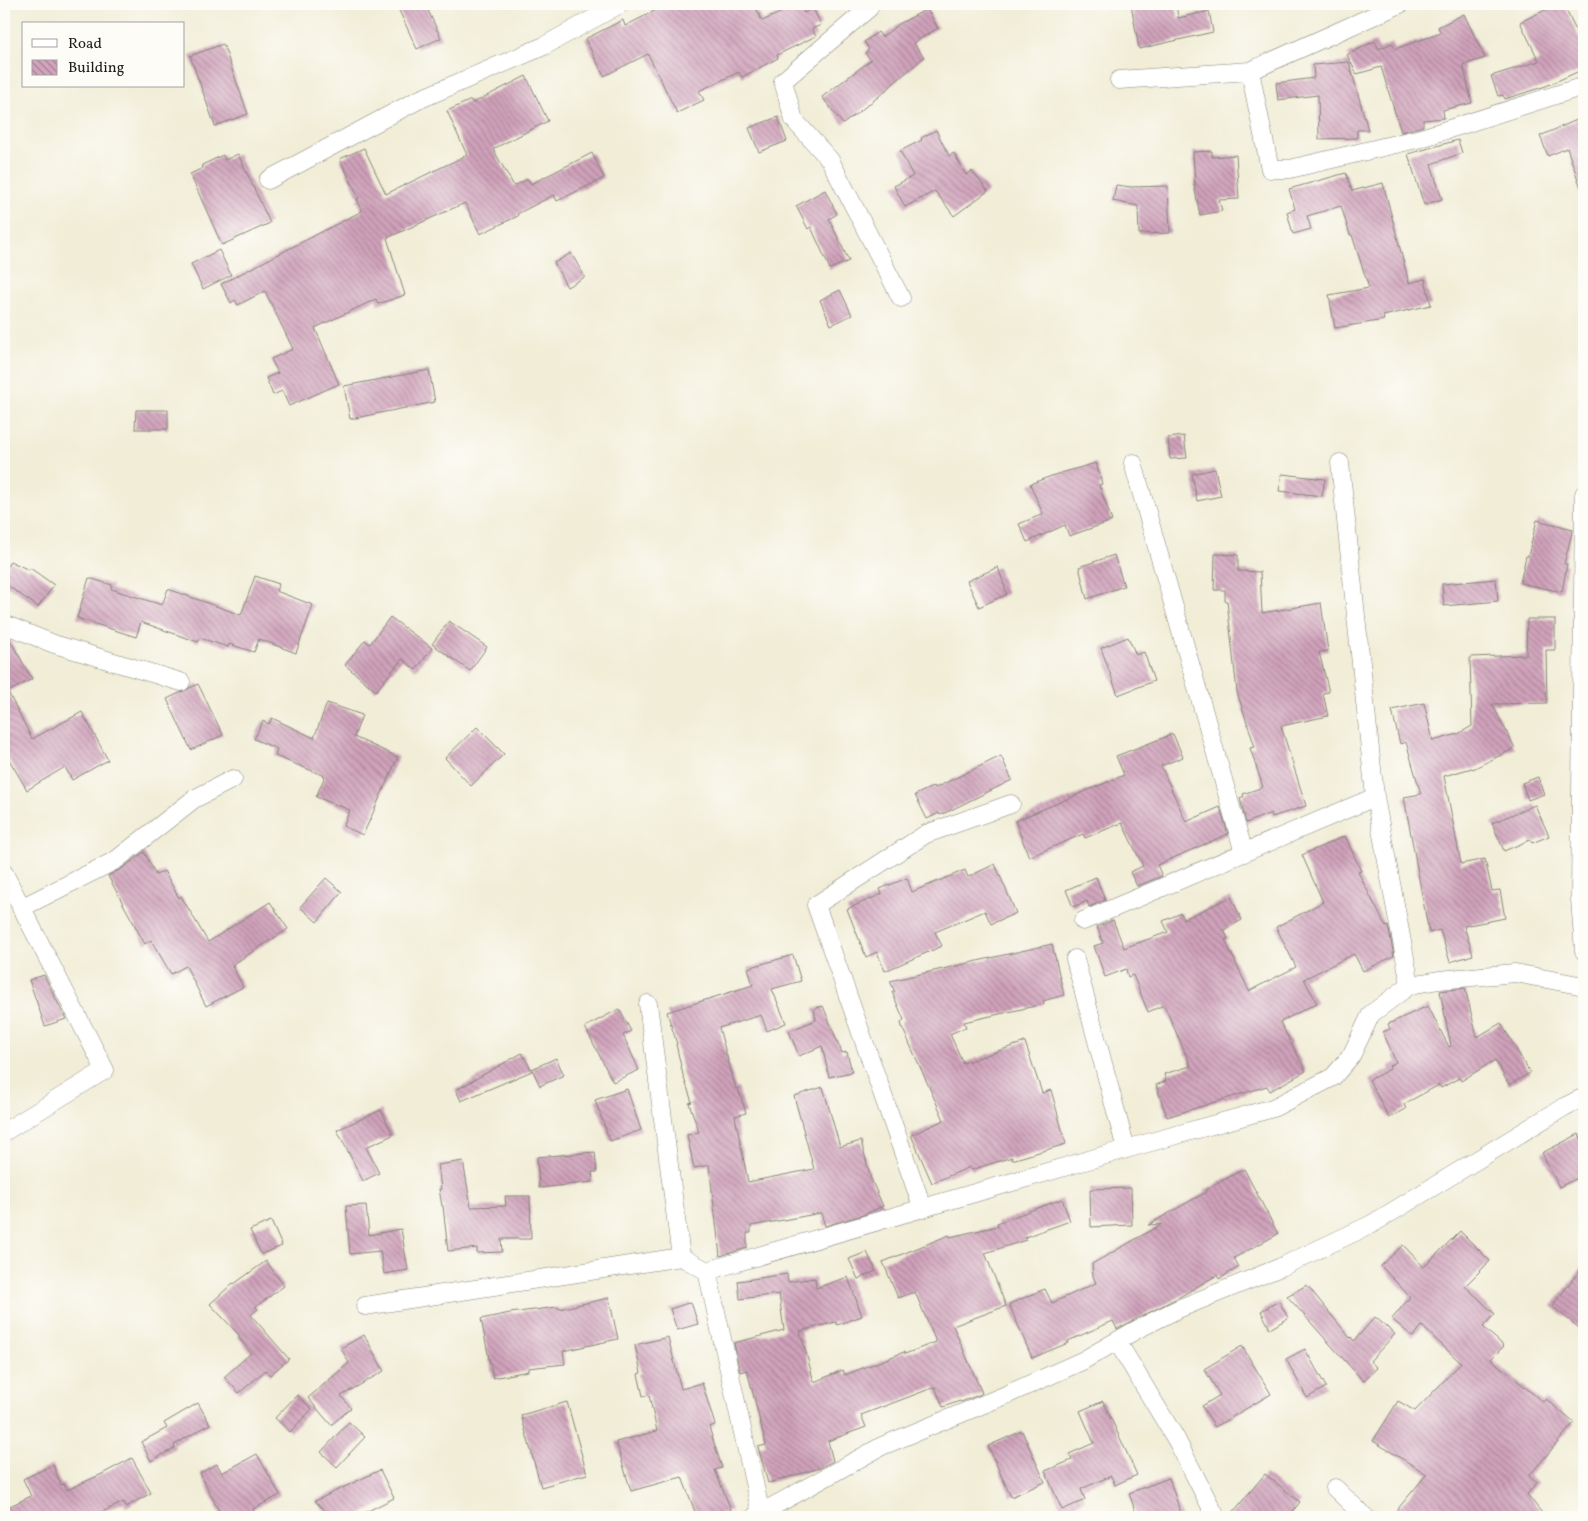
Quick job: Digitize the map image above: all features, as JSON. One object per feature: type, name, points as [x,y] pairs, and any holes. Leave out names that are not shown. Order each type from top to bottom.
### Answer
[{"type":"street","points":[[268,180],[418,100],[544,46],[620,4]]},
{"type":"street","points":[[864,4],[868,8],[783,81],[794,120],[830,160],[901,298]]},
{"type":"street","points":[[1119,80],[1250,71],[1400,4]]},
{"type":"street","points":[[1250,71],[1270,169],[1290,169],[1422,138],[1584,86]]},
{"type":"street","points":[[1133,462],[1244,853]]},
{"type":"street","points":[[1340,463],[1375,797],[1410,985]]},
{"type":"street","points":[[1584,494],[1580,899],[1584,951]]},
{"type":"street","points":[[4,624],[54,644],[181,682]]},
{"type":"street","points":[[20,908],[116,860],[194,799],[233,779]]},
{"type":"street","points":[[1084,921],[1375,797]]},
{"type":"street","points":[[923,1209],[816,905],[926,834],[1011,804]]},
{"type":"street","points":[[4,873],[20,908],[105,1070],[4,1132]]},
{"type":"street","points":[[1075,959],[1126,1149]]},
{"type":"street","points":[[365,1306],[681,1257],[707,1271],[1273,1108],[1333,1077],[1351,1056],[1371,1014],[1410,985],[1439,980],[1515,973],[1584,986]]},
{"type":"street","points":[[648,1004],[681,1257]]},
{"type":"street","points":[[707,1271],[758,1515],[882,1446],[1082,1361],[1178,1309],[1281,1267],[1372,1224],[1564,1107],[1584,1097]]},
{"type":"street","points":[[1117,1341],[1176,1439],[1216,1517]]},
{"type":"street","points":[[1335,1488],[1365,1517]]},
{"type":"building","points":[[396,4],[425,4],[441,38],[417,49]]},
{"type":"building","points":[[668,4],[754,4],[762,21],[800,4],[804,13],[813,8],[821,25],[812,29],[816,36],[777,55],[778,58],[742,77],[739,72],[699,91],[704,100],[677,113],[648,54],[604,76],[585,39],[623,20],[625,26]]},
{"type":"building","points":[[1131,4],[1176,4],[1178,18],[1209,11],[1213,32],[1139,49]]},
{"type":"building","points":[[1558,4],[1563,4],[1584,47],[1584,69],[1546,86],[1505,99],[1503,95],[1498,96],[1491,76],[1539,61],[1520,22]]},
{"type":"building","points":[[927,9],[938,28],[913,43],[924,57],[878,97],[843,124],[822,97],[871,60],[865,53],[869,49],[864,42],[878,32],[882,37],[899,24]]},
{"type":"building","points":[[1464,14],[1485,58],[1463,65],[1472,103],[1443,110],[1444,118],[1423,120],[1423,126],[1401,132],[1381,67],[1357,74],[1347,55],[1375,41],[1379,49],[1392,43],[1395,49],[1441,33],[1438,27]]},
{"type":"building","points":[[223,44],[248,114],[215,126],[190,56]]},
{"type":"building","points":[[1349,62],[1368,130],[1357,130],[1357,138],[1319,139],[1318,95],[1278,100],[1276,83],[1314,78],[1313,65]]},
{"type":"building","points":[[526,76],[548,121],[493,149],[514,186],[528,179],[531,184],[592,153],[604,178],[557,201],[554,195],[517,214],[518,216],[480,234],[465,203],[387,238],[405,295],[378,304],[376,299],[315,328],[339,384],[289,406],[282,391],[273,395],[266,378],[278,373],[271,359],[293,349],[265,291],[238,305],[235,300],[231,303],[221,284],[362,211],[357,199],[359,198],[340,159],[364,148],[386,194],[467,155],[447,111],[471,100],[473,103]]},
{"type":"building","points":[[778,117],[787,141],[759,152],[749,128]]},
{"type":"building","points":[[1579,119],[1584,134],[1584,190],[1582,191],[1567,148],[1548,156],[1540,136]]},
{"type":"building","points":[[936,130],[949,156],[954,153],[966,175],[972,171],[988,191],[954,216],[935,191],[905,207],[894,186],[913,176],[900,151],[922,140],[921,138]]},
{"type":"building","points":[[1458,140],[1462,153],[1431,164],[1442,199],[1424,205],[1408,154]]},
{"type":"building","points":[[1212,151],[1212,157],[1236,155],[1239,199],[1219,200],[1222,211],[1200,215],[1194,185],[1193,152]]},
{"type":"building","points":[[238,154],[270,223],[222,245],[190,174],[203,168],[202,165],[223,155],[225,160]]},
{"type":"building","points":[[1346,173],[1352,191],[1383,183],[1409,283],[1425,279],[1431,305],[1383,316],[1384,320],[1335,328],[1329,295],[1369,288],[1341,206],[1307,216],[1311,229],[1293,234],[1287,212],[1295,209],[1289,189]]},
{"type":"building","points":[[1116,185],[1131,187],[1168,186],[1170,233],[1139,234],[1138,206],[1113,201]]},
{"type":"building","points":[[825,190],[837,214],[829,219],[849,261],[830,269],[811,227],[808,229],[796,206]]},
{"type":"building","points":[[219,250],[231,275],[203,289],[191,264]]},
{"type":"building","points":[[571,253],[585,277],[567,287],[554,263]]},
{"type":"building","points":[[840,290],[852,315],[831,325],[820,300]]},
{"type":"building","points":[[429,370],[435,402],[350,419],[344,386]]},
{"type":"building","points":[[136,410],[168,410],[168,429],[135,429]]},
{"type":"building","points":[[1184,436],[1187,458],[1170,459],[1168,438]]},
{"type":"building","points":[[1096,463],[1102,484],[1099,485],[1112,521],[1069,536],[1065,525],[1027,542],[1019,524],[1043,514],[1030,484]]},
{"type":"building","points":[[1215,469],[1221,496],[1197,501],[1192,474]]},
{"type":"building","points":[[1282,474],[1325,479],[1322,496],[1279,491]]},
{"type":"building","points":[[1537,520],[1573,529],[1564,564],[1567,564],[1562,592],[1520,583]]},
{"type":"building","points":[[1215,554],[1238,555],[1238,571],[1260,572],[1262,613],[1321,603],[1328,651],[1319,652],[1329,692],[1323,693],[1328,716],[1281,726],[1306,806],[1272,817],[1271,813],[1246,823],[1240,798],[1244,796],[1243,794],[1263,787],[1250,748],[1255,747],[1237,692],[1225,590],[1214,590]]},
{"type":"building","points":[[1114,555],[1124,586],[1087,599],[1079,567]]},
{"type":"building","points":[[10,561],[29,570],[30,568],[54,585],[38,607],[4,583],[4,574]]},
{"type":"building","points":[[998,567],[1007,594],[979,607],[967,581]]},
{"type":"building","points":[[255,576],[279,584],[276,591],[313,605],[296,653],[259,639],[254,652],[229,644],[228,647],[200,638],[198,642],[141,622],[136,637],[77,618],[89,578],[112,585],[111,589],[162,605],[168,589],[241,615]]},
{"type":"building","points":[[1496,579],[1498,601],[1444,606],[1442,584]]},
{"type":"building","points":[[390,617],[432,648],[416,670],[402,659],[376,691],[345,665],[365,640],[370,644]]},
{"type":"building","points":[[1527,619],[1555,619],[1555,650],[1546,650],[1547,703],[1492,704],[1515,748],[1473,769],[1444,776],[1461,864],[1485,859],[1492,891],[1500,890],[1505,918],[1464,926],[1473,955],[1450,962],[1440,930],[1429,933],[1404,797],[1421,794],[1406,742],[1400,744],[1392,710],[1424,703],[1433,741],[1458,734],[1472,726],[1470,657],[1526,655]]},
{"type":"building","points":[[449,621],[487,647],[470,671],[432,644]]},
{"type":"building","points":[[4,635],[9,638],[32,679],[8,692],[32,739],[82,712],[108,760],[72,780],[65,767],[27,790],[4,751]]},
{"type":"building","points":[[1128,637],[1136,655],[1144,652],[1154,681],[1118,695],[1101,648]]},
{"type":"building","points":[[198,684],[223,735],[191,750],[167,699]]},
{"type":"building","points":[[327,703],[362,715],[354,737],[398,757],[363,835],[343,826],[350,810],[316,797],[325,776],[275,756],[277,749],[254,739],[263,721],[269,724],[272,718],[314,738]]},
{"type":"building","points":[[477,727],[504,754],[471,786],[445,758]]},
{"type":"building","points":[[1173,734],[1183,757],[1161,766],[1186,822],[1220,807],[1228,834],[1157,865],[1162,876],[1137,886],[1130,872],[1143,866],[1122,823],[1085,838],[1083,834],[1029,857],[1015,821],[1124,775],[1116,756]]},
{"type":"building","points":[[1001,756],[1012,780],[949,811],[940,815],[939,813],[927,819],[915,795],[934,786],[935,788]]},
{"type":"building","points":[[1538,777],[1544,794],[1528,800],[1522,783]]},
{"type":"building","points":[[1535,805],[1549,836],[1532,843],[1530,840],[1504,851],[1492,823]]},
{"type":"building","points":[[1345,836],[1361,871],[1358,872],[1386,927],[1388,926],[1394,956],[1363,971],[1354,954],[1304,979],[1317,1003],[1280,1022],[1306,1071],[1270,1091],[1267,1086],[1167,1117],[1156,1085],[1166,1081],[1164,1074],[1191,1066],[1164,1005],[1148,1012],[1133,975],[1128,977],[1126,969],[1105,977],[1094,946],[1103,943],[1097,927],[1113,920],[1124,948],[1168,932],[1163,921],[1181,913],[1184,919],[1231,897],[1242,920],[1224,930],[1228,939],[1225,940],[1249,991],[1296,967],[1276,927],[1323,902],[1302,855]]},
{"type":"building","points":[[144,852],[156,875],[164,871],[208,942],[270,902],[288,929],[232,965],[243,987],[206,1006],[186,966],[171,974],[151,940],[145,944],[108,876],[123,868]]},
{"type":"building","points":[[995,864],[1016,913],[991,924],[985,911],[935,932],[942,946],[885,971],[877,952],[866,957],[847,909],[882,894],[880,889],[907,878],[912,892],[965,870],[968,877]]},
{"type":"building","points":[[1096,877],[1105,900],[1089,907],[1087,901],[1073,907],[1066,890]]},
{"type":"building","points":[[326,878],[342,892],[317,922],[300,907]]},
{"type":"building","points":[[1052,944],[1064,995],[1043,1001],[1044,1004],[964,1022],[966,1027],[950,1034],[963,1063],[1025,1042],[1042,1093],[1051,1090],[1066,1144],[1012,1160],[1012,1157],[971,1170],[970,1167],[932,1183],[911,1135],[944,1120],[902,1027],[901,1022],[904,1020],[892,992],[895,992],[890,981]]},
{"type":"building","points":[[793,955],[801,981],[772,989],[786,1023],[767,1031],[761,1015],[719,1028],[736,1089],[738,1088],[746,1113],[735,1116],[748,1182],[814,1169],[794,1096],[823,1087],[840,1147],[861,1141],[871,1179],[883,1206],[863,1215],[825,1226],[821,1213],[751,1226],[751,1233],[747,1233],[747,1248],[720,1256],[709,1165],[694,1168],[687,1135],[699,1132],[689,1103],[692,1102],[667,1012],[753,985],[748,968]]},
{"type":"building","points":[[44,975],[66,1019],[45,1026],[29,980]]},
{"type":"building","points":[[1465,988],[1477,1037],[1501,1023],[1530,1073],[1509,1085],[1495,1060],[1461,1081],[1459,1078],[1441,1088],[1439,1085],[1404,1104],[1406,1109],[1389,1118],[1369,1080],[1390,1069],[1389,1066],[1396,1062],[1383,1032],[1390,1029],[1388,1024],[1428,1006],[1449,1047],[1451,1046],[1440,991]]},
{"type":"building","points":[[823,1006],[842,1053],[847,1052],[852,1072],[829,1077],[822,1046],[799,1056],[789,1031],[816,1020],[814,1009]]},
{"type":"building","points":[[619,1009],[631,1031],[623,1035],[639,1070],[613,1082],[585,1027]]},
{"type":"building","points":[[522,1053],[532,1071],[461,1101],[456,1090]]},
{"type":"building","points":[[556,1058],[564,1075],[540,1086],[532,1069]]},
{"type":"building","points":[[627,1089],[641,1130],[610,1141],[595,1100]]},
{"type":"building","points":[[381,1110],[393,1135],[366,1147],[379,1173],[363,1181],[337,1130]]},
{"type":"building","points":[[1579,1134],[1584,1144],[1584,1175],[1559,1187],[1542,1153]]},
{"type":"building","points":[[595,1152],[597,1172],[592,1172],[593,1182],[539,1188],[537,1157]]},
{"type":"building","points":[[463,1161],[471,1207],[506,1206],[505,1196],[530,1196],[531,1239],[501,1239],[502,1252],[477,1253],[477,1248],[448,1251],[443,1206],[439,1189],[441,1189],[438,1165]]},
{"type":"building","points":[[1244,1169],[1278,1234],[1234,1258],[1239,1267],[1219,1279],[1217,1275],[1117,1329],[1113,1321],[1032,1358],[1009,1304],[1045,1289],[1052,1303],[1096,1283],[1092,1264],[1162,1224],[1148,1225],[1206,1192],[1205,1190]]},
{"type":"building","points":[[1131,1188],[1132,1225],[1091,1227],[1090,1189]]},
{"type":"building","points":[[1062,1199],[1070,1221],[1025,1237],[1026,1240],[985,1253],[1006,1306],[953,1326],[981,1394],[943,1407],[935,1387],[861,1415],[866,1427],[828,1441],[833,1461],[820,1468],[768,1483],[758,1447],[766,1445],[747,1370],[740,1372],[734,1343],[784,1330],[779,1294],[740,1299],[738,1281],[787,1274],[788,1282],[815,1278],[816,1288],[848,1277],[862,1316],[837,1325],[836,1322],[800,1331],[814,1382],[843,1370],[845,1375],[904,1352],[905,1354],[936,1342],[915,1292],[898,1298],[883,1262],[949,1235],[950,1237],[998,1226],[997,1223]]},
{"type":"building","points":[[366,1205],[369,1235],[401,1229],[408,1270],[384,1274],[380,1251],[350,1254],[346,1206]]},
{"type":"building","points":[[271,1221],[282,1246],[261,1254],[250,1230]]},
{"type":"building","points":[[1460,1231],[1490,1261],[1465,1286],[1495,1314],[1483,1327],[1504,1346],[1491,1359],[1543,1402],[1546,1399],[1574,1423],[1529,1476],[1537,1483],[1527,1494],[1545,1517],[1391,1517],[1427,1474],[1373,1441],[1398,1401],[1415,1411],[1461,1363],[1422,1326],[1413,1337],[1392,1319],[1410,1297],[1381,1266],[1403,1245],[1424,1267]]},
{"type":"building","points":[[867,1252],[876,1271],[858,1279],[849,1259]]},
{"type":"building","points":[[266,1261],[284,1286],[255,1307],[258,1309],[251,1315],[289,1359],[270,1375],[266,1370],[239,1393],[224,1377],[251,1353],[238,1337],[240,1336],[210,1304],[233,1283]]},
{"type":"building","points":[[1584,1265],[1584,1332],[1552,1306]]},
{"type":"building","points":[[1307,1285],[1354,1341],[1375,1317],[1395,1334],[1370,1361],[1377,1368],[1363,1381],[1287,1296]]},
{"type":"building","points":[[609,1298],[618,1339],[563,1351],[565,1364],[528,1368],[528,1371],[493,1378],[481,1319],[510,1313],[558,1307],[559,1309]]},
{"type":"building","points":[[1279,1301],[1288,1318],[1270,1329],[1261,1311]]},
{"type":"building","points":[[691,1302],[698,1324],[677,1330],[670,1309]]},
{"type":"building","points":[[364,1335],[384,1371],[341,1396],[351,1408],[331,1425],[308,1398],[349,1363],[341,1348]]},
{"type":"building","points":[[668,1337],[681,1389],[702,1383],[715,1425],[709,1427],[722,1468],[715,1470],[731,1510],[712,1517],[697,1517],[682,1477],[631,1491],[616,1442],[657,1431],[649,1395],[643,1396],[638,1374],[641,1373],[635,1345]]},
{"type":"building","points":[[1242,1346],[1271,1394],[1215,1427],[1202,1406],[1220,1395],[1204,1369]]},
{"type":"building","points":[[1305,1349],[1326,1387],[1307,1398],[1286,1359]]},
{"type":"building","points":[[297,1395],[312,1409],[290,1432],[275,1418]]},
{"type":"building","points":[[1103,1401],[1137,1475],[1115,1485],[1111,1476],[1081,1489],[1085,1500],[1062,1510],[1045,1471],[1072,1460],[1069,1454],[1094,1443],[1080,1411]]},
{"type":"building","points":[[567,1402],[587,1474],[541,1487],[521,1415]]},
{"type":"building","points":[[198,1403],[210,1424],[174,1445],[175,1448],[151,1461],[141,1442],[167,1428],[164,1423]]},
{"type":"building","points":[[349,1422],[365,1437],[337,1467],[321,1452]]},
{"type":"building","points":[[1022,1431],[1045,1482],[1011,1497],[988,1446]]},
{"type":"building","points":[[257,1454],[280,1495],[253,1509],[256,1517],[222,1517],[200,1473],[217,1464],[222,1473]]},
{"type":"building","points":[[132,1458],[151,1493],[126,1507],[124,1502],[91,1517],[4,1517],[4,1509],[31,1496],[23,1479],[53,1465],[61,1485],[64,1484],[67,1490]]},
{"type":"building","points":[[380,1470],[394,1498],[356,1517],[332,1517],[315,1501]]},
{"type":"building","points":[[1265,1474],[1300,1502],[1288,1517],[1229,1517]]},
{"type":"building","points":[[1169,1478],[1182,1517],[1137,1517],[1129,1493]]}]
